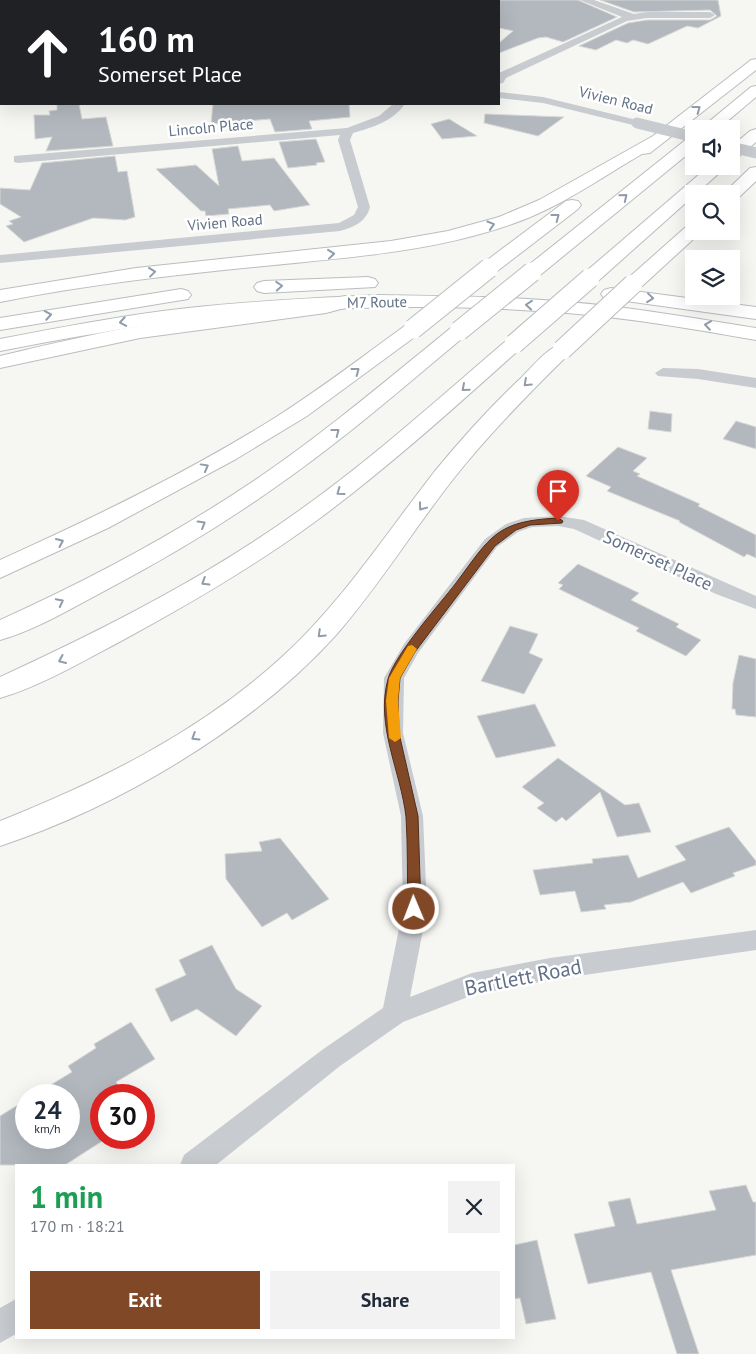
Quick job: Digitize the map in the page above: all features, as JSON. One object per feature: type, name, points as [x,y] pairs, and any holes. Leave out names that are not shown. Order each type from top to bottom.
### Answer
[{"type":"highway","points":[[0,570],[79,534],[147,499],[261,436],[323,396],[413,329],[489,268],[756,64]]},
{"type":"highway","points":[[719,120],[756,90]]},
{"type":"highway","points":[[740,148],[756,134]]},
{"type":"highway","points":[[0,296],[117,276],[380,249],[453,235],[533,210],[582,184],[626,155],[658,139]]},
{"type":"highway","points":[[0,631],[124,569],[230,507],[311,450],[459,332],[540,283],[685,147]]},
{"type":"highway","points":[[740,187],[756,172]]},
{"type":"highway","points":[[0,688],[70,657],[182,596],[276,538],[348,486],[418,428],[709,175]]},
{"type":"highway","points":[[0,834],[33,822],[107,787],[161,758],[220,721],[271,680],[325,630],[372,574],[461,454],[509,399],[685,237]]},
{"type":"highway","name":"M7 Route","points":[[250,289],[318,284],[388,282]]},
{"type":"highway","points":[[446,282],[540,283],[756,313]]},
{"type":"highway","points":[[0,324],[138,300],[202,293]]},
{"type":"highway","name":"M7 Route","points":[[0,345],[132,321],[198,312],[345,302],[466,301],[526,304],[622,313],[756,334]]},
{"type":"highway","points":[[0,362],[88,342],[186,325],[309,311],[345,302]]},
{"type":"street","points":[[585,0],[632,17]]},
{"type":"street","points":[[500,78],[501,76],[595,31],[632,17],[673,14],[710,15]]},
{"type":"street","name":"Vivien Road","points":[[500,95],[543,100],[685,136]]},
{"type":"street","name":"Lincoln Place","points":[[18,159],[348,131],[378,121],[391,114],[398,105]]},
{"type":"street","name":"Vivien Road","points":[[0,259],[345,226],[358,219],[364,212],[344,140],[348,131]]},
{"type":"street","points":[[740,149],[756,153]]},
{"type":"street","points":[[663,373],[698,374],[756,383]]},
{"type":"street","name":"Somerset Place","points":[[394,1014],[414,909],[412,816],[393,733],[392,701],[394,678],[411,650],[491,543],[512,528],[530,522],[558,521],[578,524],[722,590],[756,602]]},
{"type":"street","name":"Bartlett Road","points":[[195,1164],[331,1058],[394,1014],[481,982],[550,968],[756,940]]},
{"type":"street","points":[[0,1328],[15,1315]]},
{"type":"building","points":[[500,0],[578,0],[617,17],[563,42],[546,37],[538,38],[500,53],[500,42],[513,31],[500,28]]},
{"type":"building","points":[[600,0],[718,0],[721,16],[698,28],[687,26],[648,44],[633,40],[627,43],[616,40],[596,50],[579,46],[628,23],[647,20],[710,20],[717,16],[710,10],[634,12]]},
{"type":"building","points":[[57,105],[79,105],[82,119],[106,117],[113,146],[46,151],[52,137],[35,139],[34,115],[50,115],[49,111],[57,110]]},
{"type":"building","points":[[213,105],[349,105],[350,117],[309,121],[312,129],[275,132],[270,119],[211,124]]},
{"type":"building","points":[[485,114],[564,117],[538,136],[484,123]]},
{"type":"building","points":[[449,119],[477,136],[442,139],[431,124]]},
{"type":"building","points":[[316,139],[325,162],[316,163],[317,165],[288,168],[279,142]]},
{"type":"building","points":[[238,146],[242,161],[274,158],[310,205],[274,211],[270,205],[228,209],[229,214],[206,216],[205,211],[201,211],[156,169],[196,165],[219,186],[212,149]]},
{"type":"building","points":[[115,156],[118,172],[127,171],[135,217],[125,220],[93,218],[24,242],[6,226],[13,224],[9,221],[21,217],[0,204],[0,188],[30,190],[42,163]]},
{"type":"building","points":[[650,411],[672,414],[671,432],[648,429]]},
{"type":"building","points":[[736,421],[756,427],[756,449],[723,439]]},
{"type":"building","points":[[618,447],[647,458],[633,471],[640,474],[637,476],[700,504],[698,506],[756,535],[756,558],[747,554],[744,557],[680,521],[607,491],[611,487],[586,476]]},
{"type":"building","points":[[578,564],[639,593],[631,600],[679,624],[676,627],[701,640],[686,656],[636,631],[639,628],[559,589],[563,585],[558,583]]},
{"type":"building","points":[[510,626],[538,634],[529,653],[543,659],[524,694],[481,681]]},
{"type":"building","points":[[739,655],[756,659],[756,717],[736,715],[735,709],[732,709],[733,683]]},
{"type":"building","points":[[535,704],[556,746],[496,758],[477,716]]},
{"type":"building","points":[[558,758],[625,805],[639,803],[651,832],[617,837],[600,792],[566,821],[562,817],[556,822],[537,808],[544,803],[522,787]]},
{"type":"building","points":[[729,827],[756,861],[756,865],[733,873],[735,876],[691,893],[683,882],[631,902],[604,905],[606,909],[581,912],[575,891],[540,895],[533,870],[593,863],[592,859],[628,855],[638,878],[686,860],[675,846]]},
{"type":"building","points":[[280,838],[329,899],[292,920],[287,913],[262,927],[226,879],[225,854],[262,851],[259,842]]},
{"type":"building","points":[[212,945],[236,989],[262,1006],[236,1036],[197,1009],[171,1022],[155,989],[186,975],[179,960]]},
{"type":"building","points":[[131,1022],[155,1059],[116,1082],[117,1084],[90,1084],[90,1149],[67,1164],[0,1165],[0,1116],[15,1107],[15,1149],[80,1149],[80,1084],[52,1084],[72,1072],[68,1066],[96,1048],[94,1044]]},
{"type":"building","points":[[746,1185],[753,1202],[756,1202],[756,1255],[671,1270],[699,1354],[677,1354],[651,1272],[588,1284],[574,1234],[615,1226],[608,1202],[630,1198],[637,1224],[716,1210],[709,1191]]},
{"type":"building","points":[[537,1240],[556,1319],[526,1324],[520,1298],[515,1299],[515,1245]]},
{"type":"slow traffic","points":[[395,738],[393,733],[392,701],[394,678],[412,649]]},
{"type":"route","points":[[414,909],[412,816],[393,733],[392,701],[394,678],[411,650],[491,543],[512,528],[530,522],[558,521]]}]
